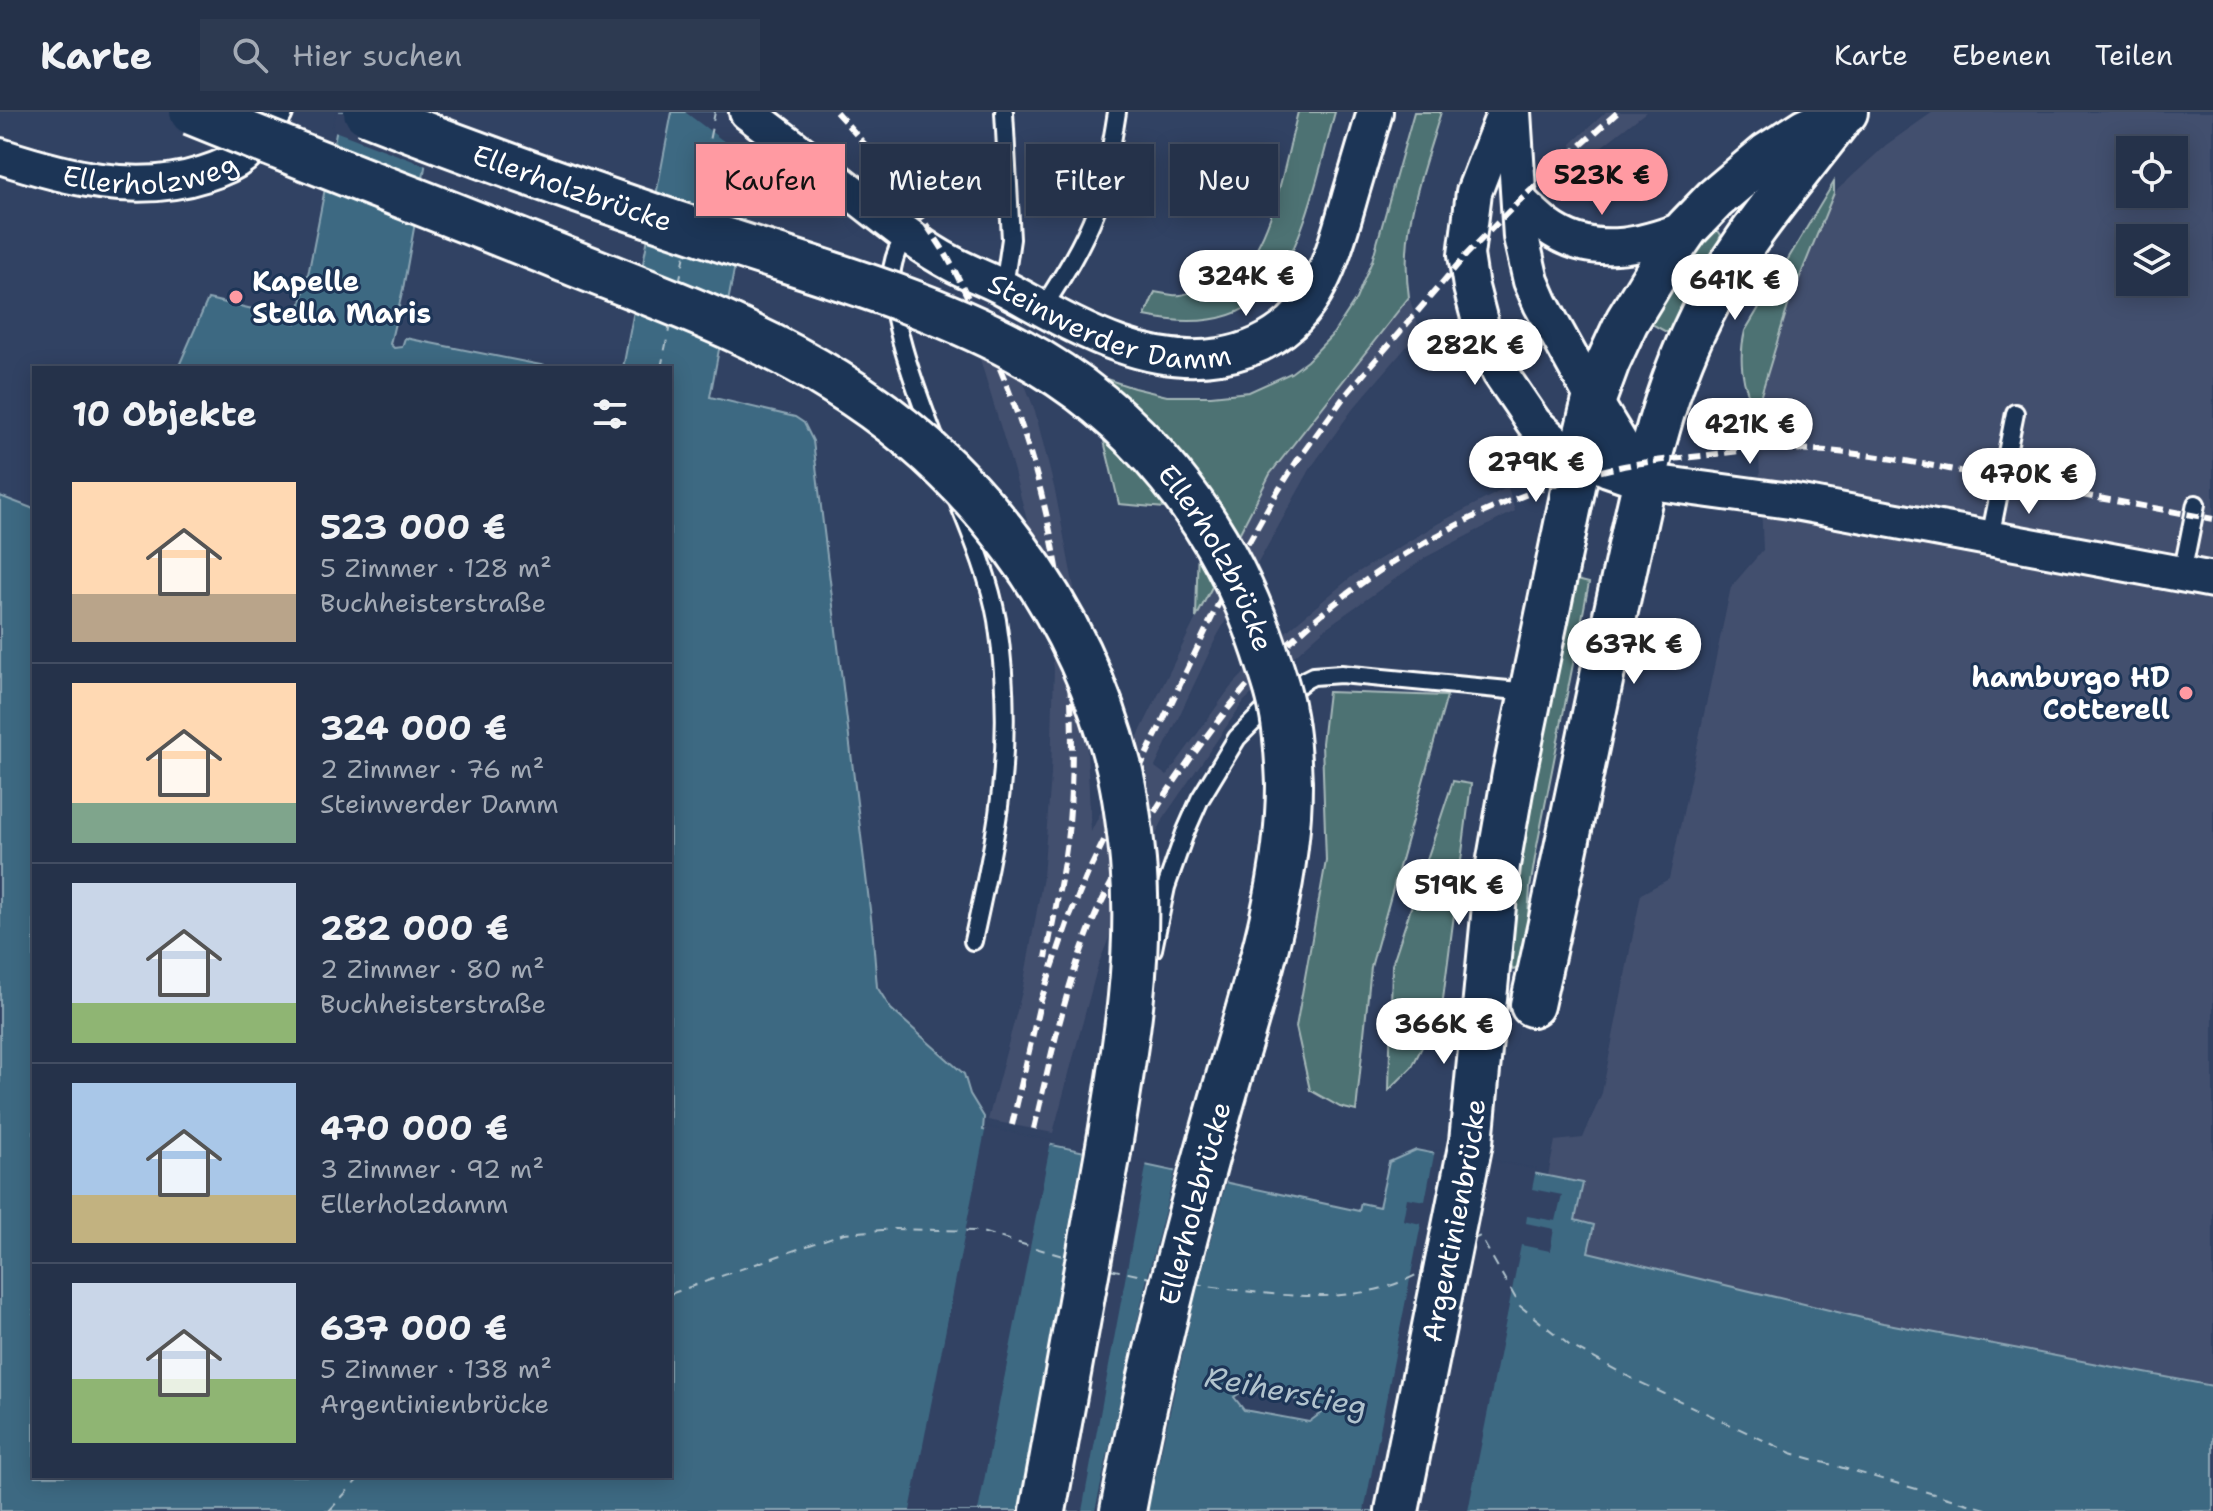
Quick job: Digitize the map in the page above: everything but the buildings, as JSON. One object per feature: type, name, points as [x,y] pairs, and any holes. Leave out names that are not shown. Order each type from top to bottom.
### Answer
[{"type":"main road","points":[[192,112],[698,314],[738,331],[834,381],[905,431],[964,486],[994,518],[1041,583],[1084,667],[1110,733],[1127,817],[1135,906],[1126,1045],[1043,1511]]},
{"type":"main road","name":"Ellerholzbrücke","points":[[366,112],[627,208],[862,286],[957,321],[1019,351],[1083,392],[1139,439],[1183,490],[1220,549],[1240,587],[1262,643],[1282,708],[1287,742],[1289,812],[1280,885],[1169,1293],[1123,1511]]},
{"type":"street","name":"Ellerholzweg","points":[[0,156],[91,180],[139,184],[182,181],[240,158],[253,145],[275,112]]},
{"type":"street","name":"Steinwerder Damm","points":[[747,112],[906,234],[951,263],[1099,337],[1140,352],[1176,359],[1203,359],[1253,348],[1290,324],[1304,308],[1316,290],[1339,236],[1375,112]]},
{"type":"street","points":[[1505,112],[1474,192],[1466,255],[1485,341],[1500,373],[1534,423],[1557,444],[1580,457],[1790,501],[2197,577]]},
{"type":"street","points":[[1513,112],[1521,237],[1531,281],[1594,400],[1646,471]]},
{"type":"street","name":"Argentinienbrücke","points":[[1509,1000],[1498,865],[1580,457],[1594,400],[1608,362],[1627,321],[1687,228],[1715,199],[1767,155],[1806,130],[1845,113]]},
{"type":"street","name":"Argentinienbrücke","points":[[1397,1511],[1471,1142],[1646,471],[1673,382],[1710,298],[1744,241],[1845,113]]},
{"type":"street","points":[[1519,201],[1548,227],[1561,234],[1608,248],[1657,240],[1687,228]]},
{"type":"lane","points":[[1004,112],[1011,239],[1004,287]]},
{"type":"lane","points":[[1042,309],[1067,271],[1096,210],[1117,112]]},
{"type":"lane","points":[[906,234],[892,271],[897,319],[920,400],[978,550],[996,617],[1004,676],[1004,753],[996,832],[973,941]]},
{"type":"lane","points":[[1990,538],[2015,413]]},
{"type":"lane","points":[[2196,504],[2197,577]]},
{"type":"lane","points":[[1131,1056],[1166,887],[1185,833],[1221,762],[1237,738],[1262,713],[1313,676],[1341,674],[1531,693]]},
{"type":"shaded area","points":[[1606,112],[1646,112],[1574,168],[1571,144]]},
{"type":"shaded area","points":[[1933,112],[2213,112],[2213,1386],[1883,1323],[1588,1252],[1575,1221],[1583,1183],[1548,1176],[1555,1141],[1583,1138],[1602,1093],[1641,894],[1669,879],[1731,587],[1763,550],[1757,408],[1787,306],[1834,193],[1886,145]]},
{"type":"shaded area","points":[[1409,297],[1420,331],[1352,410],[1312,466],[1216,638],[1155,767],[1167,776],[1230,688],[1276,640],[1355,574],[1439,523],[1508,487],[1515,511],[1426,557],[1327,627],[1244,701],[1166,814],[1128,891],[1098,965],[1053,1133],[988,1120],[1022,992],[1043,877],[1051,775],[1054,668],[1037,557],[973,336],[1002,325],[1035,411],[1055,491],[1077,603],[1091,832],[1270,474]]},
{"type":"green space","points":[[1298,112],[1335,112],[1298,237],[1275,281],[1261,297],[1235,313],[1205,320],[1145,316],[1155,292],[1175,295],[1189,293],[1226,279],[1246,264],[1271,216],[1278,216],[1278,192]]},
{"type":"green space","points":[[1414,112],[1441,112],[1420,180],[1410,226],[1407,249],[1409,297],[1270,474],[1196,618],[1198,542],[1165,508],[1119,504],[1088,373],[1167,396],[1211,396],[1249,392],[1291,373],[1307,361],[1333,334],[1356,299],[1372,261]]},
{"type":"green space","points":[[1834,182],[1834,193],[1788,306],[1757,408],[1747,391],[1742,371],[1745,331]]},
{"type":"green space","points":[[1717,229],[1721,235],[1719,240],[1685,297],[1670,334],[1648,322],[1709,234]]},
{"type":"green space","points":[[1573,579],[1589,583],[1537,846],[1530,888],[1525,956],[1519,968],[1513,970],[1510,965],[1522,846]]},
{"type":"green space","points":[[1328,692],[1447,696],[1371,967],[1356,1111],[1340,1107],[1310,1090],[1296,1027],[1326,861],[1322,743]]},
{"type":"green space","points":[[1453,781],[1471,784],[1442,1007],[1412,1067],[1389,1090],[1392,965]]},
{"type":"water","points":[[340,112],[435,112],[390,344],[394,348],[402,347],[405,338],[546,366],[179,366],[208,299],[289,317],[290,322],[296,323]]},
{"type":"water","name":"Reiherstieg","points":[[672,112],[764,112],[758,144],[696,144],[696,216],[744,216],[710,397],[795,417],[804,423],[813,441],[877,987],[891,1009],[964,1074],[970,1094],[984,1117],[983,1130],[1359,1211],[1361,1203],[1379,1207],[1389,1162],[1416,1150],[1583,1183],[1575,1220],[1594,1225],[1588,1252],[1883,1323],[2213,1386],[2213,1511],[0,1511],[0,496],[32,508],[32,1478],[672,1478],[672,366],[623,366]],"holes":[[[1246,1389],[1312,1403],[1321,1413],[1309,1422],[1244,1410],[1234,1397]]]},
{"type":"pier","points":[[336,112],[427,112],[438,116],[429,167],[332,130]]},
{"type":"pier","points":[[685,112],[768,112],[762,144],[727,144]]},
{"type":"pier","points":[[987,1121],[987,1127],[1051,1141],[978,1511],[910,1511]]},
{"type":"pier","points":[[1083,1148],[1147,1162],[1082,1511],[1018,1511]]},
{"type":"pier","points":[[1435,1150],[1536,1169],[1532,1189],[1562,1195],[1556,1221],[1527,1216],[1526,1223],[1554,1229],[1550,1251],[1521,1245],[1468,1511],[1364,1511],[1421,1224],[1403,1220],[1407,1198],[1425,1201]]},
{"type":"pier","points":[[1176,1168],[1227,1179],[1195,1298],[1148,1511],[1095,1511],[1146,1283]]},
{"type":"ferry route","points":[[695,209],[715,112]]},
{"type":"ferry route","points":[[679,283],[686,250]]},
{"type":"ferry route","points":[[661,366],[670,325]]},
{"type":"ferry route","points":[[672,1293],[844,1233],[895,1229],[978,1231],[1066,1257]]},
{"type":"ferry route","points":[[1471,1241],[1480,1236],[1520,1306],[1569,1345],[1635,1380],[1791,1453],[1993,1511]]},
{"type":"ferry route","points":[[1110,1269],[1151,1278]]},
{"type":"ferry route","points":[[1193,1284],[1281,1295],[1341,1295],[1399,1283],[1425,1270]]},
{"type":"ferry route","points":[[329,1511],[359,1478]]},
{"type":"railway","points":[[836,112],[903,193],[950,262],[1002,373],[1024,433],[1041,494],[1055,556],[1064,618],[1072,745],[1066,846],[1046,958]]},
{"type":"railway","points":[[1012,1125],[1040,1003],[1088,873],[1242,554],[1273,499],[1344,397],[1466,255],[1519,201],[1618,112]]},
{"type":"railway","points":[[1034,1129],[1068,993],[1096,914],[1129,853],[1209,733],[1275,656],[1327,610],[1401,557],[1481,513],[1566,481],[1610,469],[1771,449],[1835,452],[1898,460],[2213,519]]},
{"type":"place","name":"Kapelle Stella Maris","points":[[236,297]]},
{"type":"place","name":"hamburgo HD Cotterell","points":[[2186,693]]}]
